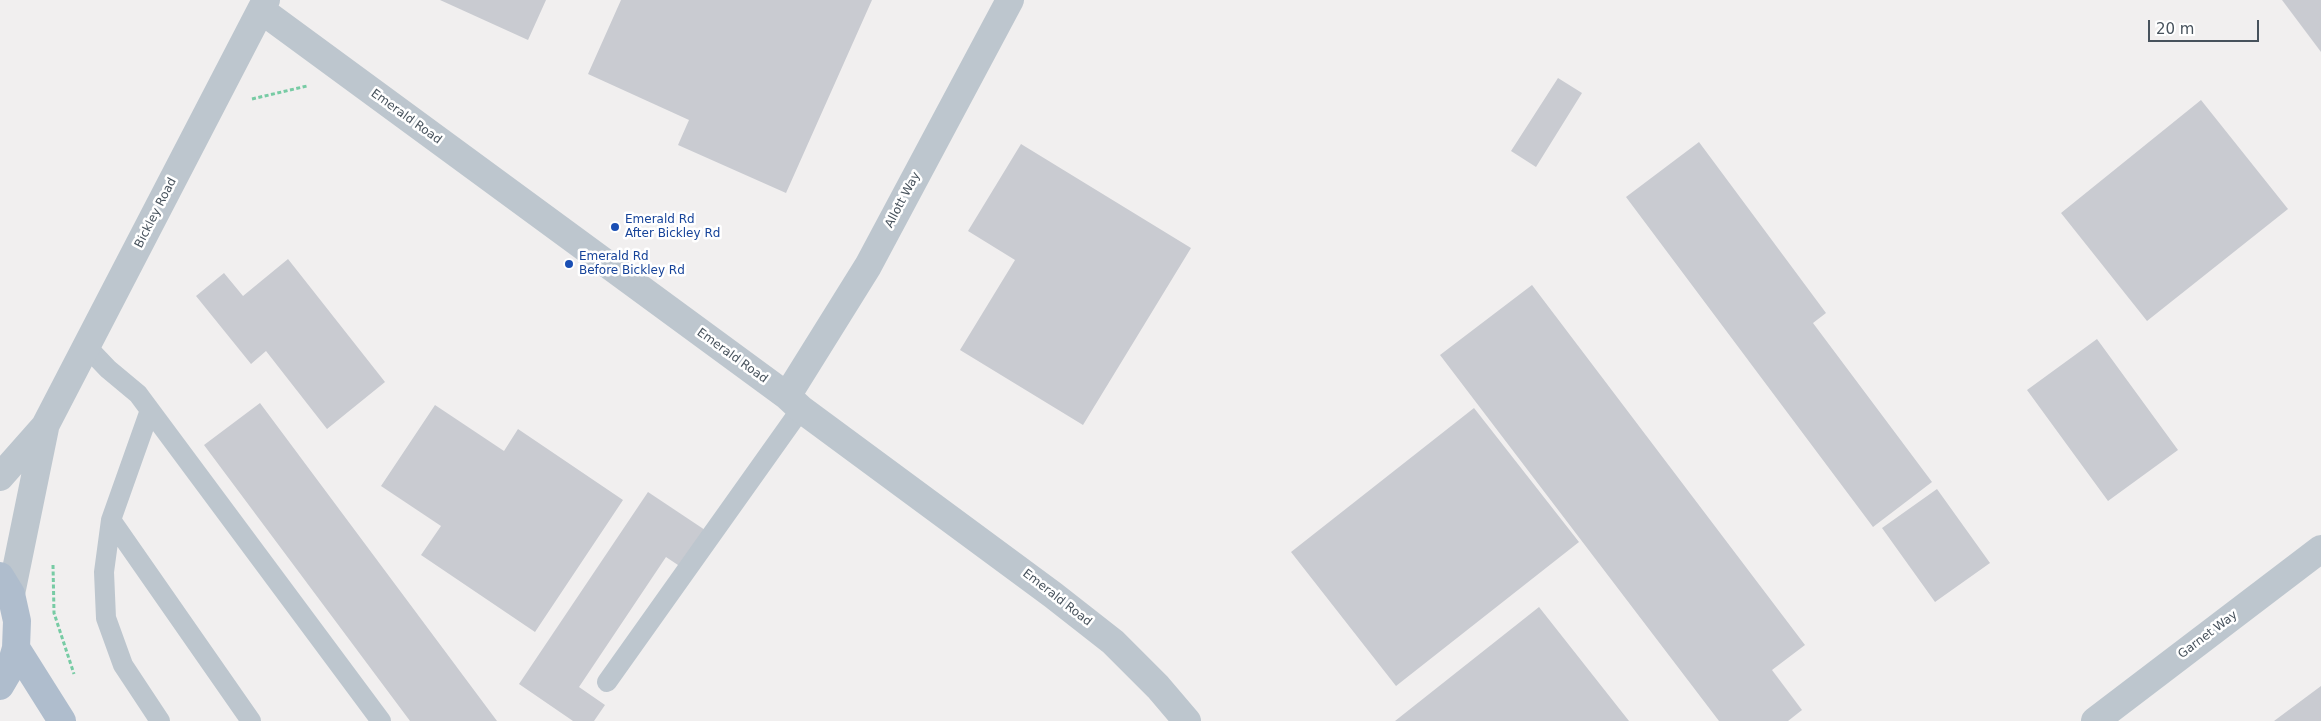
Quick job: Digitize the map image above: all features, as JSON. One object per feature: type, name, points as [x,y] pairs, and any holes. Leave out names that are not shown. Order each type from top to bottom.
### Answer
[{"type":"main road","points":[[0,686],[10,669],[16,648],[17,621],[5,585]]},
{"type":"main road","points":[[16,648],[62,721]]},
{"type":"street","name":"Allott Way","points":[[794,402],[1010,0]]},
{"type":"street","name":"Emerald Road","points":[[263,5],[1053,594],[1113,642],[1158,687],[1187,721]]},
{"type":"street","name":"Bickley Road","points":[[0,477],[45,426],[263,5]]},
{"type":"street","name":"Bickley Road","points":[[5,585],[45,426]]},
{"type":"street","name":"Garnet Way","points":[[2095,721],[2321,549]]},
{"type":"lane","points":[[87,347],[108,369],[138,394],[381,721]]},
{"type":"lane","points":[[607,682],[794,402]]},
{"type":"lane","points":[[150,410],[111,520],[104,572],[106,618],[123,665],[160,721]]},
{"type":"lane","points":[[111,520],[251,721]]},
{"type":"path","points":[[243,102],[309,86]]},
{"type":"path","points":[[52,560],[54,613],[75,678]]},
{"type":"building","points":[[440,0],[546,0],[528,40]]},
{"type":"building","points":[[621,0],[872,0],[786,193],[678,145],[689,120],[588,74]]},
{"type":"building","points":[[2282,0],[2321,0],[2321,52]]},
{"type":"building","points":[[1558,78],[1582,93],[1536,167],[1511,151]]},
{"type":"building","points":[[2201,100],[2288,209],[2147,321],[2061,213]]},
{"type":"building","points":[[1699,142],[1826,313],[1813,323],[1932,482],[1873,527],[1626,197]]},
{"type":"building","points":[[1021,144],[1191,248],[1083,425],[960,350],[1015,260],[968,231]]},
{"type":"building","points":[[288,259],[385,382],[327,429],[266,351],[251,364],[196,296],[224,273],[243,296]]},
{"type":"building","points":[[1532,285],[1805,645],[1772,670],[1802,710],[1788,721],[1719,721],[1440,355]]},
{"type":"building","points":[[2097,339],[2178,450],[2108,501],[2027,390]]},
{"type":"building","points":[[260,403],[497,721],[410,721],[204,445]]},
{"type":"building","points":[[435,405],[504,451],[518,429],[623,500],[535,632],[421,555],[441,526],[381,486]]},
{"type":"building","points":[[1474,408],[1579,542],[1396,686],[1291,552]]},
{"type":"building","points":[[1937,489],[1990,563],[1935,602],[1882,528]]},
{"type":"building","points":[[648,492],[705,530],[681,567],[666,557],[579,687],[605,705],[594,721],[573,721],[519,684]]},
{"type":"building","points":[[1539,607],[1629,721],[1395,721]]},
{"type":"building","points":[[2321,686],[2321,721],[2274,721]]},
{"type":"place","name":"Emerald Rd After Bickley Rd","points":[[615,227]]},
{"type":"place","name":"Emerald Rd Before Bickley Rd","points":[[569,264]]}]
